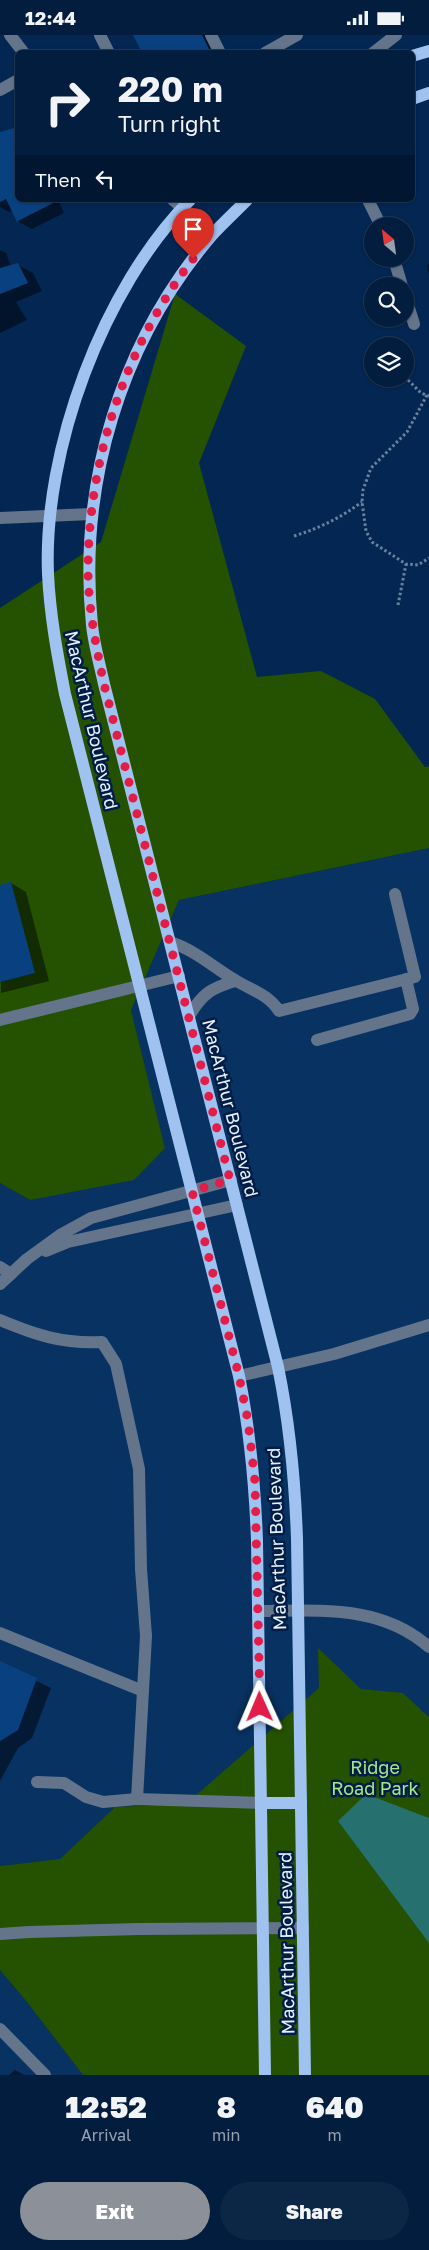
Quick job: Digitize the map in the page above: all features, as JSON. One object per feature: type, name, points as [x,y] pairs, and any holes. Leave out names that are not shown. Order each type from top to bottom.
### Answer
[{"type":"main road","points":[[415,55],[429,51]]},
{"type":"main road","points":[[415,98],[429,93]]},
{"type":"main road","name":"MacArthur Boulevard","points":[[245,202],[213,234],[184,272],[159,310],[134,358],[113,411],[100,461],[91,514],[88,569],[92,627],[104,684],[278,1367],[288,1415],[295,1479],[305,2075]]},
{"type":"main road","name":"MacArthur Boulevard","points":[[182,203],[124,290],[98,341],[75,399],[59,457],[50,516],[48,572],[52,633],[65,693],[239,1376],[248,1421],[255,1482],[265,2075]]},
{"type":"main road","points":[[261,1803],[301,1803]]},
{"type":"street","points":[[10,35],[22,50]]},
{"type":"street","points":[[100,35],[108,50]]},
{"type":"street","points":[[211,35],[218,50]]},
{"type":"street","points":[[270,50],[298,35]]},
{"type":"street","points":[[377,50],[396,35]]},
{"type":"street","points":[[0,90],[15,82]]},
{"type":"street","points":[[369,202],[376,217]]},
{"type":"street","points":[[182,203],[213,234]]},
{"type":"street","points":[[0,518],[91,514]]},
{"type":"street","points":[[170,942],[197,953],[236,981],[254,989],[274,1003],[279,1011],[416,977],[394,894]]},
{"type":"street","points":[[0,1020],[179,976]]},
{"type":"street","points":[[317,1040],[410,1014],[414,1009],[406,979]]},
{"type":"street","points":[[189,1016],[197,1002],[214,987],[236,981]]},
{"type":"street","points":[[27,1259],[60,1235],[91,1218],[230,1180]]},
{"type":"street","points":[[0,1284],[6,1270],[68,1242],[237,1205]]},
{"type":"street","points":[[0,1320],[36,1335],[78,1343],[102,1342],[116,1364],[139,1469],[141,1569],[146,1636],[137,1799]]},
{"type":"street","points":[[239,1376],[334,1354],[429,1325]]},
{"type":"street","points":[[258,1611],[346,1613],[382,1619],[413,1633],[429,1647]]},
{"type":"street","points":[[0,1633],[143,1691]]},
{"type":"street","points":[[37,1782],[64,1783],[86,1797],[103,1801],[137,1799],[261,1803]]},
{"type":"street","points":[[0,1934],[56,1931],[303,1928]]},
{"type":"street","points":[[0,2029],[45,2075]]},
{"type":"path","points":[[414,386],[421,393],[428,396],[407,431],[371,468],[362,490],[362,502],[366,531],[372,542],[406,563],[418,565],[429,557]]},
{"type":"path","points":[[294,535],[321,527],[342,517],[362,502]]},
{"type":"path","points":[[398,605],[406,563]]},
{"type":"shaded area","points":[[429,848],[429,1717],[403,1693],[185,1804],[115,1807],[60,1859],[0,1866],[0,1183],[30,1200],[165,1148],[131,1010],[179,900]]},
{"type":"shaded area","points":[[366,1794],[429,1818],[429,1943],[338,1821]]},
{"type":"shaded area","points":[[0,1970],[27,2002],[83,2075],[0,2075]]},
{"type":"green space","points":[[175,294],[246,346],[199,463],[257,677],[321,671],[375,699],[425,767],[429,766],[429,848],[179,900],[131,1010],[165,1148],[134,1180],[30,1200],[0,1183],[0,608],[101,542]]},
{"type":"green space","name":"Ridge Road Park","points":[[318,1648],[361,1689],[403,1693],[429,1717],[429,2075],[83,2075],[0,1970],[0,1866],[60,1859],[115,1807],[186,1804],[319,1688]]},
{"type":"building","points":[[133,35],[202,35],[210,50],[140,50]]},
{"type":"building","points":[[15,128],[15,202],[55,202],[18,221],[18,224],[6,199],[0,202],[0,132]]},
{"type":"building","points":[[18,263],[28,283],[0,294],[0,268]]},
{"type":"building","points":[[11,882],[35,973],[0,982],[0,885]]},
{"type":"building","points":[[0,1661],[37,1678],[18,1730],[0,1741]]},
{"type":"route","points":[[193,259],[159,310],[134,358],[113,411],[100,461],[91,514],[88,569],[92,627],[104,684],[230,1180],[192,1191],[239,1376],[248,1421],[255,1482],[260,1707]]}]
